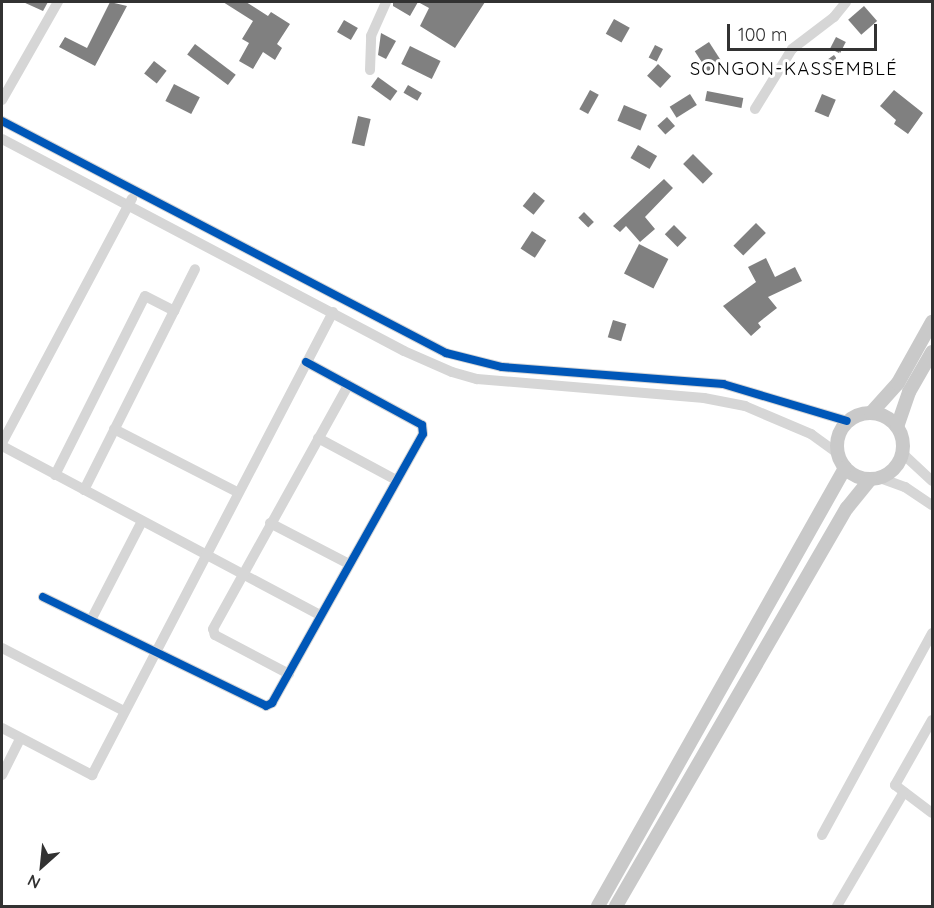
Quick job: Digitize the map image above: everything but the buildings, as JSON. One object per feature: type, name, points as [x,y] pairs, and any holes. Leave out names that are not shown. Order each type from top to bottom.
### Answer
[{"type":"main road","points":[[875,479],[858,478],[844,468],[837,453],[836,441],[848,421],[871,413],[898,383],[933,322]]},
{"type":"main road","points":[[616,906],[847,508],[875,479],[897,466],[902,453],[897,427],[909,392],[933,352]]},
{"type":"main road","points":[[871,413],[897,427]]},
{"type":"main road","points":[[598,906],[844,468]]},
{"type":"street","points":[[2,100],[58,2]]},
{"type":"street","points":[[370,70],[371,36],[386,2]]},
{"type":"street","points":[[755,109],[792,49],[834,17],[846,2]]},
{"type":"street","points":[[2,121],[446,353],[502,367],[723,384],[848,421]]},
{"type":"street","points":[[2,139],[452,372],[477,379],[704,398],[745,406],[811,434],[837,453]]},
{"type":"street","points":[[136,190],[2,445],[321,615]]},
{"type":"street","points":[[84,490],[195,269]]},
{"type":"street","points":[[55,475],[145,296],[174,311]]},
{"type":"street","points":[[2,728],[92,775],[204,554],[333,312]]},
{"type":"street","points":[[43,597],[266,706],[272,704],[423,434],[422,425],[306,362]]},
{"type":"street","points":[[288,674],[215,635],[213,629],[348,385]]},
{"type":"street","points":[[114,429],[237,492]]},
{"type":"street","points":[[318,438],[396,480]]},
{"type":"street","points":[[902,453],[933,481]]},
{"type":"street","points":[[875,479],[904,487],[933,505]]},
{"type":"street","points":[[91,620],[142,521]]},
{"type":"street","points":[[270,523],[349,564]]},
{"type":"street","points":[[822,835],[933,633]]},
{"type":"street","points":[[2,648],[124,711]]},
{"type":"street","points":[[933,720],[895,785],[933,813]]},
{"type":"street","points":[[922,737],[933,745]]},
{"type":"street","points":[[2,775],[21,739]]},
{"type":"street","points":[[837,906],[904,792]]},
{"type":"cycle path","points":[[2,121],[446,353],[502,367],[723,384],[847,421]]},
{"type":"cycle path","points":[[43,597],[266,706],[272,703],[423,434],[422,425],[306,362]]},
{"type":"district","name":"SONGON-KASSEMBLÉ","points":[[794,69]]}]
